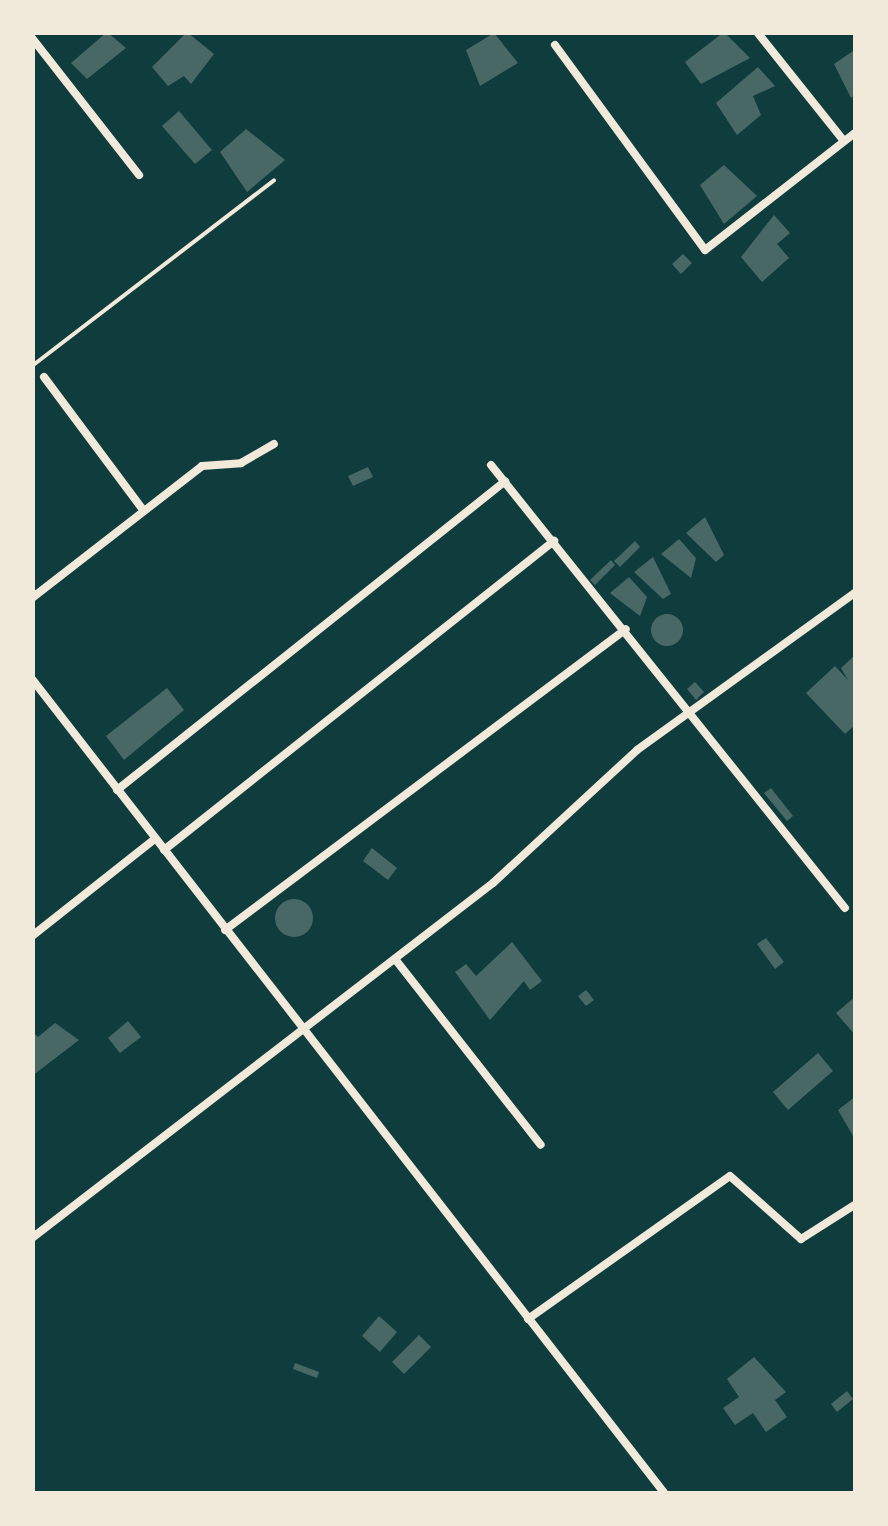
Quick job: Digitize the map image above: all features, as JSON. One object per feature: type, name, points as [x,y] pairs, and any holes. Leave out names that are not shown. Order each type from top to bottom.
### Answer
[{"type":"street","points":[[757,32],[844,141]]},
{"type":"street","points":[[32,38],[139,175]]},
{"type":"street","points":[[555,46],[705,250],[856,132]]},
{"type":"street","points":[[44,377],[144,511]]},
{"type":"street","points":[[32,598],[202,466],[241,463],[274,444]]},
{"type":"street","points":[[491,464],[691,710],[845,908]]},
{"type":"street","points":[[117,790],[505,481]]},
{"type":"street","points":[[164,850],[554,541]]},
{"type":"street","points":[[32,1238],[395,959],[691,710],[856,592]]},
{"type":"street","points":[[224,930],[626,629]]},
{"type":"street","points":[[34,683],[665,1494]]},
{"type":"street","points":[[32,936],[155,839]]},
{"type":"street","points":[[395,959],[541,1145]]},
{"type":"street","points":[[528,1319],[730,1176],[801,1239],[856,1204]]},
{"type":"lane","points":[[32,366],[274,180]]},
{"type":"building","points":[[107,32],[126,48],[87,79],[71,63]]},
{"type":"building","points":[[187,32],[214,54],[191,84],[184,76],[168,86],[152,67]]},
{"type":"building","points":[[724,32],[750,58],[701,84],[685,62]]},
{"type":"building","points":[[494,33],[518,63],[480,86],[466,50]]},
{"type":"building","points":[[856,49],[856,94],[851,98],[834,64]]},
{"type":"building","points":[[758,67],[775,86],[753,96],[761,115],[737,135],[716,103]]},
{"type":"building","points":[[179,111],[212,150],[195,164],[162,126]]},
{"type":"building","points":[[246,129],[285,160],[247,192],[220,152]]},
{"type":"building","points":[[724,165],[757,196],[724,224],[700,185]]},
{"type":"building","points":[[774,215],[790,233],[777,244],[789,258],[762,282],[741,257]]},
{"type":"building","points":[[683,254],[692,263],[681,274],[672,264]]},
{"type":"building","points":[[368,467],[373,477],[353,486],[348,476]]},
{"type":"building","points":[[705,517],[724,555],[716,562],[686,533]]},
{"type":"building","points":[[679,539],[696,558],[691,578],[661,554]]},
{"type":"building","points":[[635,541],[640,547],[620,567],[614,561]]},
{"type":"building","points":[[653,557],[671,594],[663,599],[634,572]]},
{"type":"building","points":[[611,560],[615,565],[595,585],[590,580]]},
{"type":"building","points":[[629,577],[647,597],[640,616],[610,593]]},
{"type":"building","points":[[667,614],[678,619],[683,630],[678,641],[667,646],[656,641],[651,630],[656,619]]},
{"type":"building","points":[[856,654],[856,724],[845,734],[806,693],[835,666],[848,680],[841,668]]},
{"type":"building","points":[[695,682],[704,692],[696,700],[687,689]]},
{"type":"building","points":[[167,688],[184,710],[124,760],[106,736]]},
{"type":"building","points":[[771,788],[793,816],[787,821],[764,793]]},
{"type":"building","points":[[372,848],[397,868],[388,880],[363,861]]},
{"type":"building","points":[[294,899],[307,905],[313,918],[307,931],[294,937],[281,931],[275,918],[281,905]]},
{"type":"building","points":[[766,938],[784,962],[775,969],[757,944]]},
{"type":"building","points":[[512,942],[542,981],[530,990],[524,981],[490,1020],[455,972],[466,964],[476,976]]},
{"type":"building","points":[[586,990],[594,1000],[586,1006],[578,996]]},
{"type":"building","points":[[856,996],[856,1036],[836,1013]]},
{"type":"building","points":[[128,1021],[141,1037],[120,1053],[108,1038]]},
{"type":"building","points":[[55,1023],[79,1040],[32,1076],[32,1031],[38,1037]]},
{"type":"building","points":[[818,1053],[833,1071],[788,1110],[773,1092]]},
{"type":"building","points":[[856,1096],[856,1141],[838,1110]]},
{"type":"building","points":[[379,1316],[397,1332],[380,1352],[362,1336]]},
{"type":"building","points":[[419,1335],[431,1347],[404,1374],[392,1362]]},
{"type":"building","points":[[754,1357],[786,1392],[775,1400],[787,1417],[766,1432],[753,1413],[735,1425],[723,1408],[739,1397],[727,1379]]},
{"type":"building","points":[[295,1363],[319,1372],[317,1378],[293,1369]]},
{"type":"building","points":[[847,1391],[853,1399],[837,1412],[831,1404]]}]
